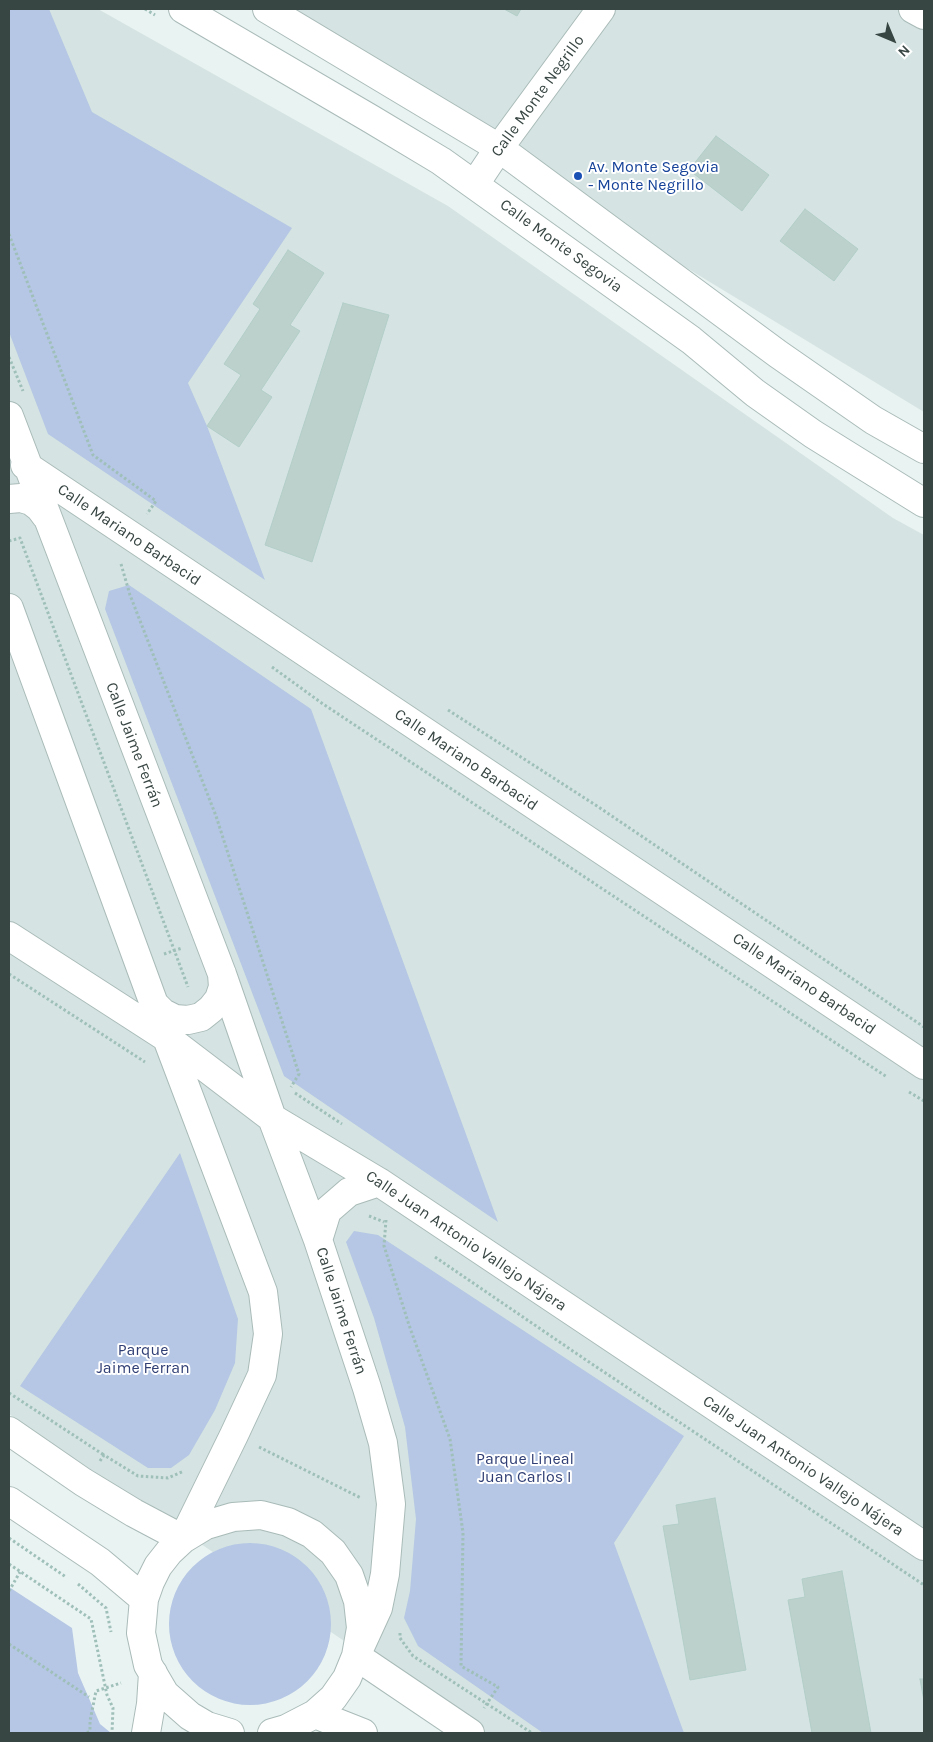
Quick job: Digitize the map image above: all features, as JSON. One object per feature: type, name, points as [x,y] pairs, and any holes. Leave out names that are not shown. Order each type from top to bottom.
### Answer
[{"type":"street","name":"Calle Monte Segovia","points":[[183,9],[372,118],[441,161],[691,340],[755,393],[806,429],[924,503]]},
{"type":"street","points":[[267,9],[500,148],[778,354],[873,420],[924,449]]},
{"type":"street","name":"Calle Monte Negrillo","points":[[475,184],[601,9]]},
{"type":"street","points":[[913,9],[924,14]]},
{"type":"street","name":"Calle Jaime Ferrán","points":[[18,408],[18,461],[46,516],[222,974],[272,1118],[318,1240],[367,1388],[383,1443],[391,1504],[386,1574],[378,1608],[356,1656]]},
{"type":"street","name":"Calle Mariano Barbacid","points":[[18,461],[924,1064]]},
{"type":"street","name":"Calle Jaime Ferrán","points":[[9,499],[21,498],[31,501],[46,516]]},
{"type":"street","points":[[9,608],[154,1004],[263,1292],[268,1334],[262,1375],[183,1539]]},
{"type":"street","name":"Calle Juan Antonio Vallejo Nájera","points":[[9,936],[167,1038],[272,1118],[379,1182],[924,1546]]},
{"type":"street","name":"Calle Jaime Ferrán","points":[[154,1004],[164,1013],[175,1018],[188,1020],[201,1017],[211,1010],[219,999],[223,986],[222,974]]},
{"type":"street","points":[[318,1240],[327,1211],[349,1192],[379,1182]]},
{"type":"street","points":[[9,1431],[83,1482],[134,1513],[183,1539]]},
{"type":"street","points":[[9,1501],[100,1562],[144,1600]]},
{"type":"street","points":[[230,1733],[207,1726],[190,1716],[165,1694],[148,1665],[141,1633],[144,1600],[158,1566],[183,1539],[206,1525],[215,1522],[233,1517],[261,1516],[288,1522],[312,1534],[333,1552],[349,1575],[358,1601],[361,1628],[356,1656],[347,1678],[333,1698],[315,1714],[286,1729],[272,1733]]},
{"type":"street","points":[[356,1656],[469,1733]]},
{"type":"street","points":[[146,1733],[151,1704],[153,1673]]},
{"type":"street","points":[[315,1714],[363,1733]]},
{"type":"path","points":[[9,234],[93,455],[156,501],[119,556],[128,588],[222,835],[299,1074],[290,1090]]},
{"type":"path","points":[[9,356],[18,408]]},
{"type":"path","points":[[140,510],[147,514]]},
{"type":"path","points":[[9,541],[20,538],[188,987]]},
{"type":"path","points":[[268,664],[323,704],[894,1082]]},
{"type":"path","points":[[448,710],[597,806],[924,1027]]},
{"type":"path","points":[[9,974],[147,1063]]},
{"type":"path","points":[[901,1087],[924,1101]]},
{"type":"path","points":[[401,1198],[385,1222],[384,1246],[409,1324],[450,1439],[463,1533],[460,1666],[498,1687],[469,1733]]},
{"type":"path","points":[[368,1216],[385,1222],[390,1226]]},
{"type":"path","points":[[434,1256],[586,1360],[924,1584]]},
{"type":"path","points":[[9,1393],[104,1455]]},
{"type":"path","points":[[9,1538],[79,1585],[106,1608],[112,1636]]},
{"type":"path","points":[[9,1564],[90,1619],[105,1687],[113,1708],[112,1733]]},
{"type":"path","points":[[9,1591],[20,1572]]},
{"type":"path","points":[[400,1628],[400,1638],[413,1656],[532,1733]]},
{"type":"path","points":[[9,1644],[89,1697]]},
{"type":"path","points":[[87,1733],[90,1731],[92,1706],[96,1691],[121,1682],[122,1690]]},
{"type":"shaded area","points":[[9,9],[98,9],[448,206],[893,518],[924,535],[924,1733],[480,1733],[9,1414]]},
{"type":"shaded area","points":[[260,9],[924,9],[924,412]]},
{"type":"green space","points":[[9,9],[49,9],[92,112],[292,228],[188,383],[207,426],[265,580],[48,434],[9,332]]},
{"type":"green space","points":[[129,585],[311,709],[498,1222],[284,1076],[105,609],[109,591]]},
{"type":"green space","name":"Parque Jaime Ferran","points":[[180,1153],[238,1319],[235,1363],[215,1410],[189,1455],[171,1468],[148,1468],[20,1386]]},
{"type":"green space","name":"Parque Lineal Juan Carlos I","points":[[354,1231],[378,1235],[684,1436],[614,1543],[684,1733],[543,1733],[418,1646],[404,1618],[410,1591],[416,1519],[405,1427],[374,1318],[346,1242]]},
{"type":"green space","points":[[258,1543],[274,1546],[288,1552],[302,1561],[313,1572],[328,1600],[331,1624],[330,1640],[322,1662],[313,1676],[302,1687],[274,1702],[242,1705],[226,1702],[212,1696],[198,1687],[187,1676],[172,1648],[169,1616],[172,1600],[178,1586],[187,1572],[198,1561],[226,1546]]},
{"type":"green space","points":[[9,1587],[72,1628],[78,1673],[100,1724],[111,1733],[9,1733]]},
{"type":"building","points":[[504,9],[521,9],[517,16]]},
{"type":"building","points":[[716,136],[769,175],[742,211],[689,170]]},
{"type":"building","points":[[805,209],[858,249],[834,281],[780,241]]},
{"type":"building","points":[[288,250],[324,273],[290,325],[300,331],[261,390],[272,397],[239,447],[207,426],[241,375],[224,364],[260,309],[253,304]]},
{"type":"building","points":[[343,303],[389,315],[312,562],[265,545]]},
{"type":"building","points":[[715,1498],[746,1670],[690,1680],[663,1526],[679,1524],[676,1505]]},
{"type":"building","points":[[842,1571],[871,1733],[812,1733],[788,1600],[805,1597],[802,1579]]},
{"type":"building","points":[[920,1679],[924,1679],[924,1701]]},
{"type":"place","name":"Av. Monte Segovia - Monte Negrillo","points":[[578,176]]}]
